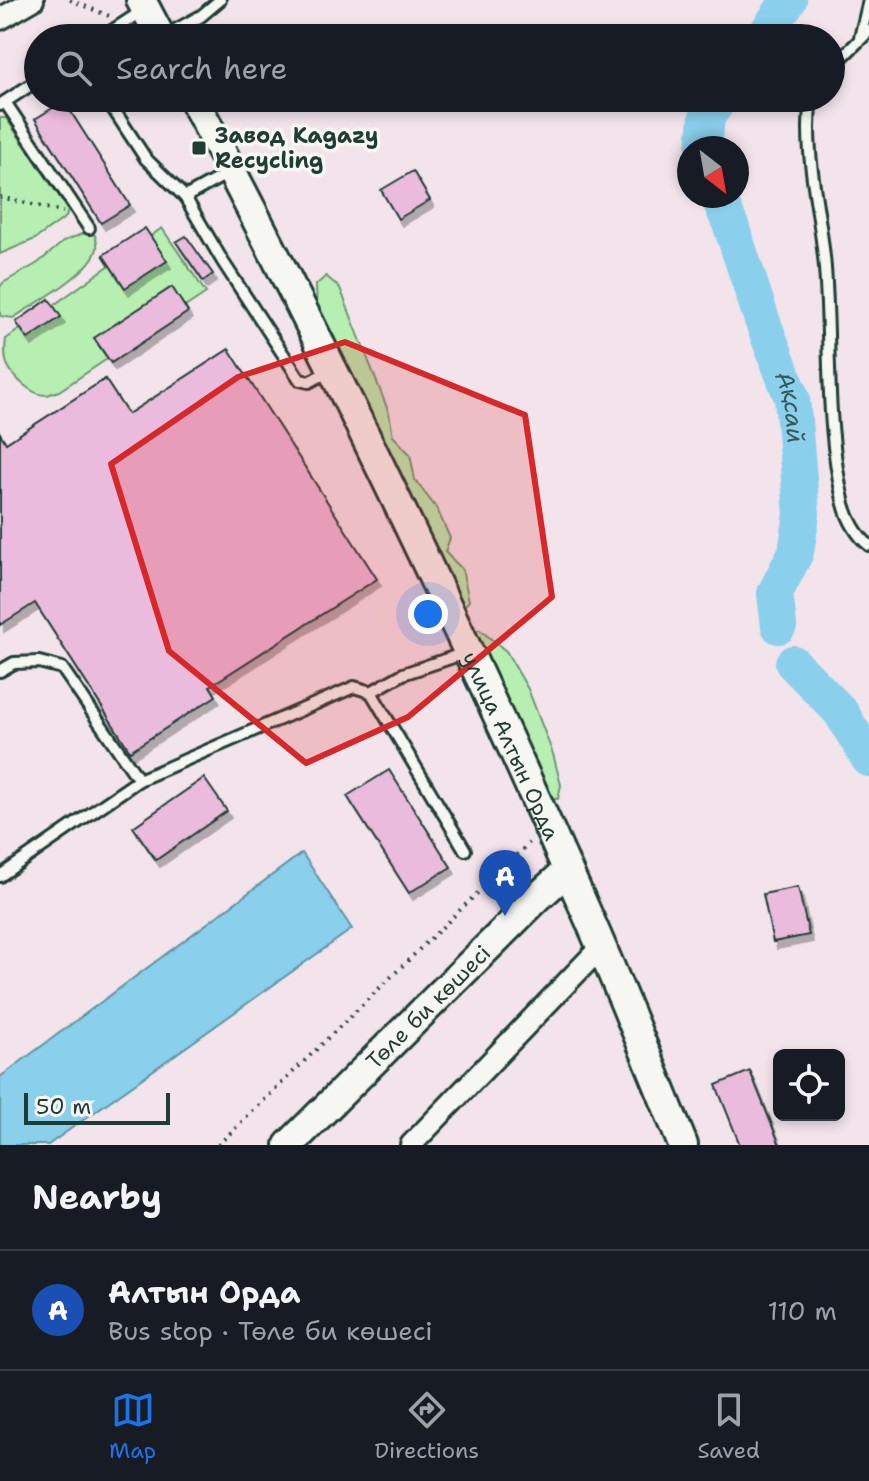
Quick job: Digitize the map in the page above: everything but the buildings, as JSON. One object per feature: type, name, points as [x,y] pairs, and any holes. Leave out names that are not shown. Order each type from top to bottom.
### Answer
[{"type":"main road","points":[[143,4],[154,24]]},
{"type":"main road","name":"улица Алтын Орда","points":[[200,112],[332,369],[467,652],[601,947],[683,1145]]},
{"type":"main road","name":"Төле би көшесі","points":[[289,1145],[567,871]]},
{"type":"street","points":[[0,19],[33,0]]},
{"type":"street","points":[[411,1145],[601,947]]},
{"type":"lane","points":[[186,24],[220,0]]},
{"type":"lane","points":[[859,40],[869,0]]},
{"type":"lane","points":[[118,24],[143,4]]},
{"type":"lane","points":[[845,54],[869,31]]},
{"type":"lane","points":[[24,89],[3,103],[89,228]]},
{"type":"lane","points":[[115,112],[146,159],[185,197],[223,262],[300,380],[309,382],[332,369]]},
{"type":"lane","points":[[811,112],[811,150],[825,267],[833,443],[845,508],[860,539],[869,545]]},
{"type":"lane","points":[[185,197],[232,171]]},
{"type":"lane","points":[[371,692],[403,674],[467,652]]},
{"type":"lane","points":[[0,671],[14,663],[39,662],[62,668],[139,780]]},
{"type":"lane","points":[[0,876],[139,780],[354,687],[371,692],[465,850]]},
{"type":"path","points":[[0,197],[81,216]]},
{"type":"path","points":[[218,1145],[547,826]]},
{"type":"highlighted area","points":[[345,342],[525,415],[552,597],[408,717],[306,763],[169,651],[111,464],[238,377]]},
{"type":"green space","points":[[0,118],[6,118],[68,209],[66,217],[35,239],[0,254]]},
{"type":"green space","points":[[162,228],[206,293],[59,391],[41,394],[24,385],[7,364],[6,339]]},
{"type":"green space","points":[[84,233],[95,235],[97,245],[85,267],[61,287],[13,318],[0,316],[0,287],[3,283],[38,263],[64,241]]},
{"type":"green space","points":[[326,276],[340,288],[389,413],[393,436],[410,454],[415,480],[437,509],[450,538],[445,552],[462,569],[469,601],[461,609],[360,410],[362,395],[349,382],[317,312],[316,285]]},
{"type":"green space","points":[[466,630],[480,630],[506,651],[528,689],[553,754],[561,785],[558,799],[543,798],[528,767],[529,749],[515,729]]},
{"type":"water","points":[[302,853],[352,929],[48,1145],[0,1145],[0,1077]]},
{"type":"waterway","name":"Ақсай","points":[[773,24],[789,0]]},
{"type":"waterway","name":"Ақсай","points":[[705,136],[710,112]]},
{"type":"waterway","name":"Ақсай","points":[[723,208],[792,398],[802,514],[796,552],[775,593],[779,626]]},
{"type":"waterway","name":"Ақсай","points":[[793,663],[840,711],[869,759]]},
{"type":"place","name":"Завод Kagazy Recycling","points":[[199,148]]},
{"type":"place","name":"Алтын Орда","points":[[505,916]]}]
